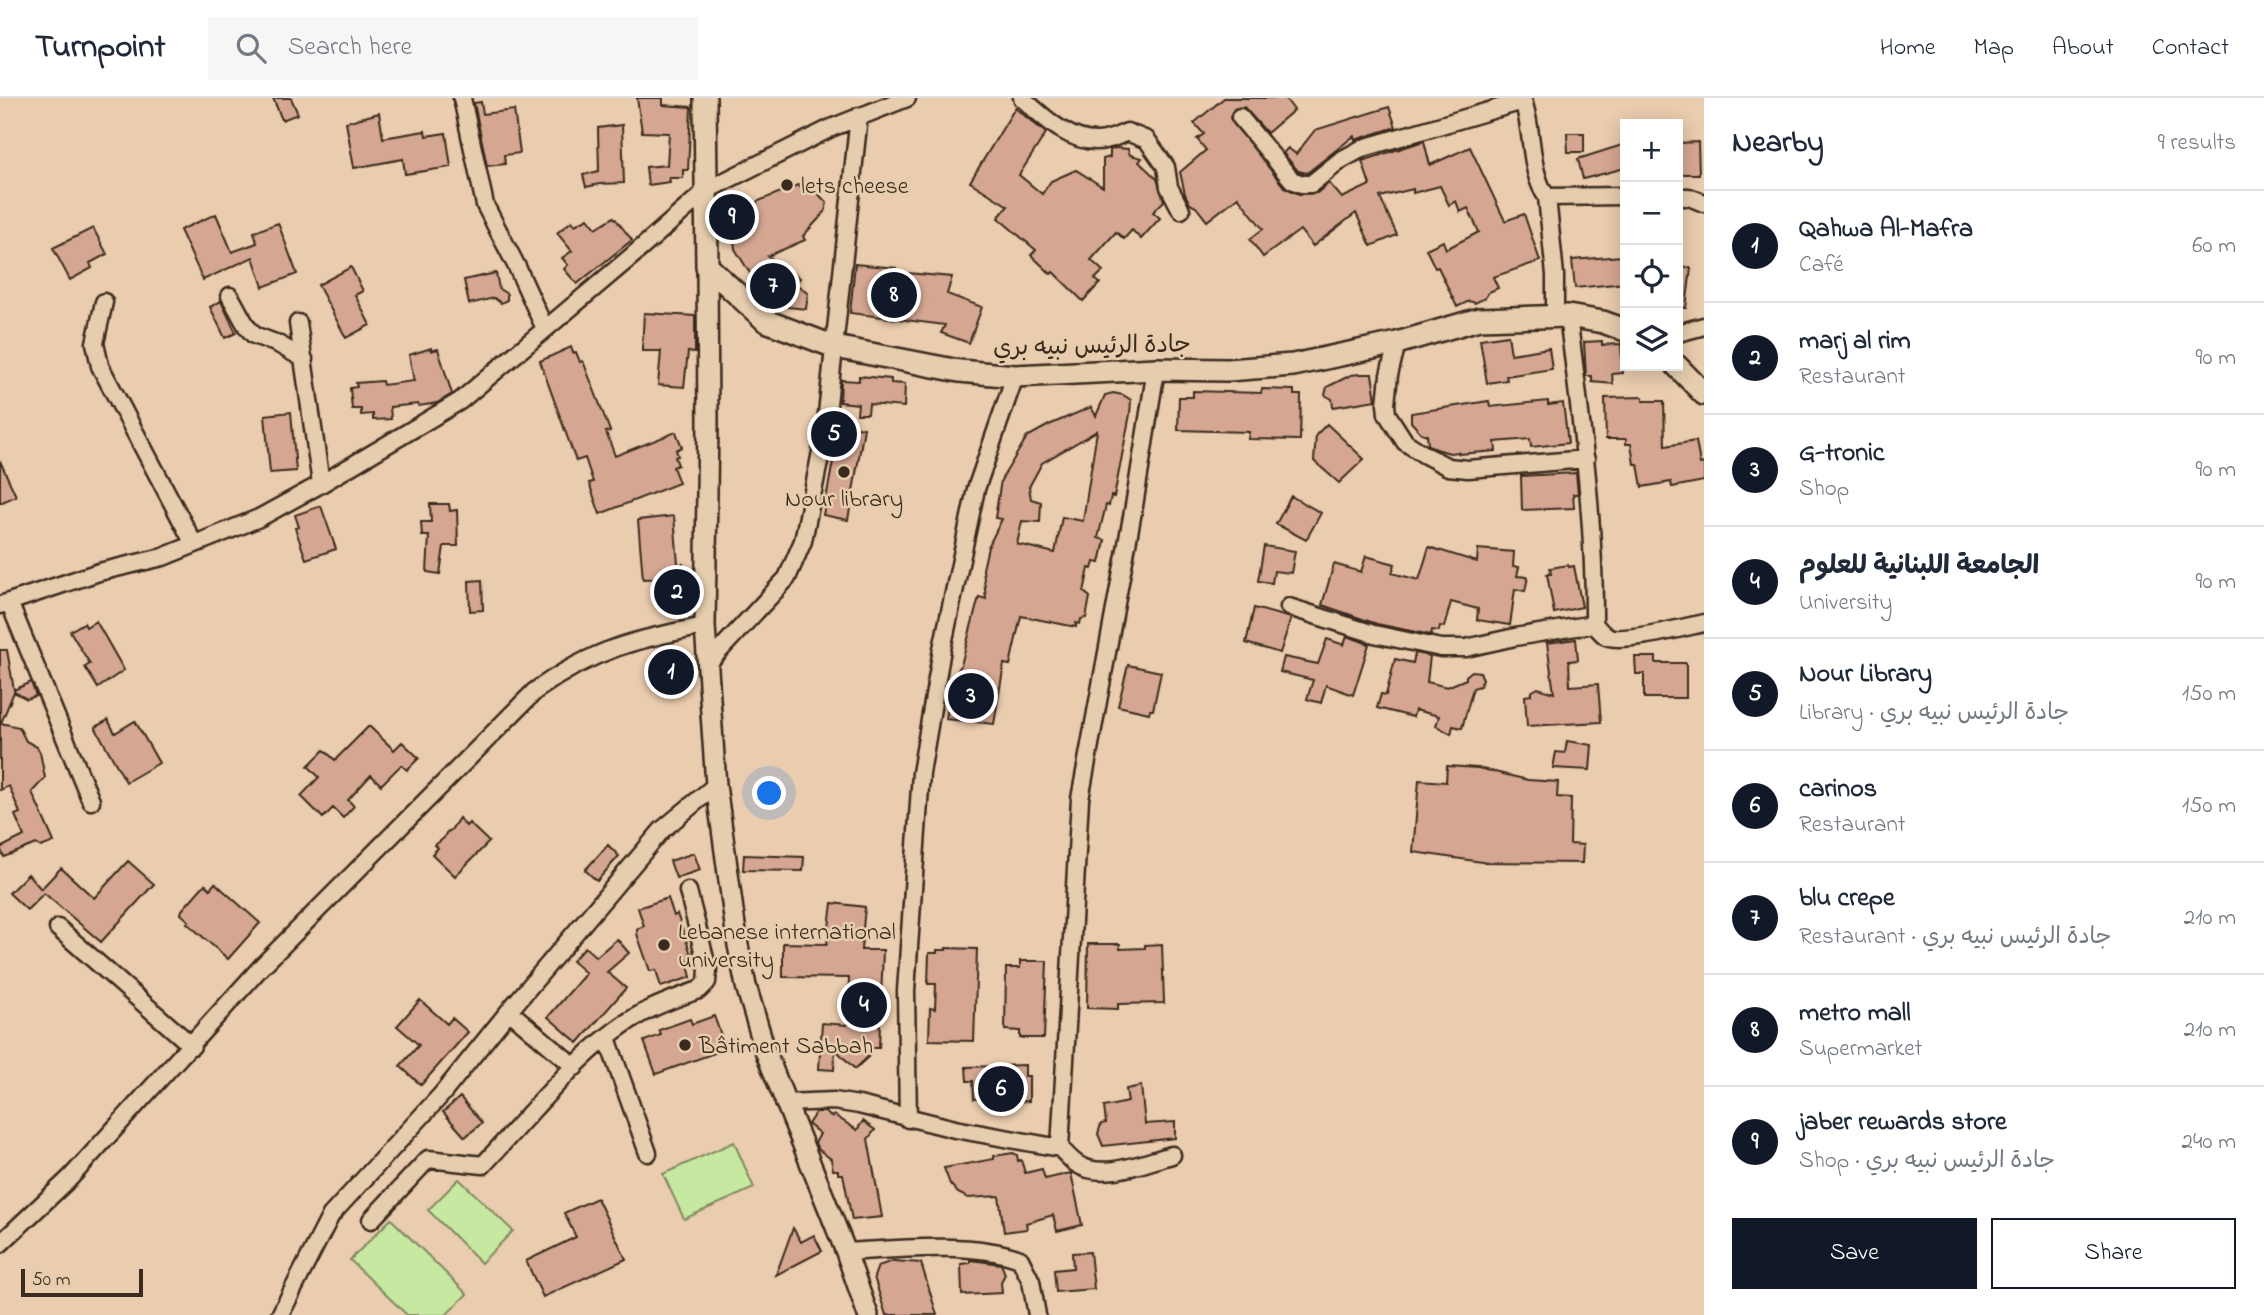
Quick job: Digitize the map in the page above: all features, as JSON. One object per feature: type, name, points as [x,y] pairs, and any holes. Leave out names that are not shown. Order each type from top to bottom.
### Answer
[{"type":"main road","points":[[705,98],[707,266]]},
{"type":"main road","name":"جادة الرئيس نبيه بري","points":[[707,266],[766,321],[835,347],[959,371],[1016,376],[1156,369],[1228,370],[1293,365],[1396,343],[1479,319],[1561,317],[1603,322],[1620,328]]},
{"type":"main road","points":[[1682,371],[1704,394]]},
{"type":"street","points":[[462,98],[485,205],[545,329]]},
{"type":"street","points":[[91,801],[5,603],[99,572],[163,556],[259,518],[321,484],[460,401],[707,190],[859,116],[907,98]]},
{"type":"street","points":[[1022,98],[1054,126],[1084,140],[1103,141],[1127,132],[1147,140],[1166,167],[1169,187],[1181,210]]},
{"type":"street","points":[[1240,117],[1292,180],[1311,184],[1341,160],[1363,148],[1522,99],[1530,124],[1542,190],[1547,197],[1561,317],[1586,459],[1593,531],[1594,624],[1605,636],[1616,638],[1634,638],[1704,624]]},
{"type":"street","points":[[708,663],[787,578],[803,541],[825,432],[859,116]]},
{"type":"street","points":[[1547,197],[1620,196]]},
{"type":"street","points":[[1683,197],[1704,203]]},
{"type":"street","points":[[707,266],[705,626],[716,785],[728,878],[746,986],[784,1103],[846,1252],[868,1315]]},
{"type":"street","points":[[230,296],[254,335],[278,344],[303,359]]},
{"type":"street","points":[[104,302],[96,342],[100,366],[194,544]]},
{"type":"street","points":[[298,323],[321,484]]},
{"type":"street","points":[[1683,332],[1704,326]]},
{"type":"street","points":[[1396,343],[1389,375],[1387,414],[1405,442],[1425,455],[1448,467],[1468,469],[1586,459]]},
{"type":"street","points":[[1060,1149],[1080,799],[1134,506],[1156,369]]},
{"type":"street","points":[[908,1119],[906,991],[921,773],[942,649],[976,489],[1016,376]]},
{"type":"street","points":[[1289,607],[1374,634],[1441,649],[1465,648],[1594,624]]},
{"type":"street","points":[[0,1244],[79,1170],[262,966],[535,691],[565,670],[614,647],[705,626]]},
{"type":"street","points":[[280,1315],[331,1215],[442,1094],[509,1010],[662,830],[716,785]]},
{"type":"street","points":[[371,1220],[428,1159],[483,1165],[575,1067],[607,1038],[637,1016],[699,990],[707,982],[708,970],[688,891]]},
{"type":"street","points":[[58,928],[192,1046]]},
{"type":"street","points":[[509,1010],[575,1067]]},
{"type":"street","points":[[607,1038],[649,1153]]},
{"type":"street","points":[[784,1103],[834,1101],[859,1105],[908,1119],[1060,1149],[1079,1165],[1094,1170],[1114,1170],[1171,1155]]},
{"type":"street","points":[[846,1252],[911,1247],[1002,1252],[1020,1259],[1031,1281],[1037,1315]]},
{"type":"green space","points":[[734,1142],[754,1188],[684,1219],[663,1174]]},
{"type":"green space","points":[[459,1179],[513,1231],[481,1263],[428,1210]]},
{"type":"green space","points":[[391,1219],[467,1294],[446,1315],[407,1315],[350,1260]]},
{"type":"building","points":[[273,98],[291,98],[298,114],[282,120]]},
{"type":"building","points":[[637,98],[663,98],[663,105],[691,107],[688,170],[683,170],[683,178],[669,178],[670,182],[648,185],[646,167],[667,165],[669,133],[642,132]]},
{"type":"building","points":[[1224,98],[1285,98],[1294,110],[1267,133],[1244,107],[1234,109],[1230,118],[1284,187],[1299,194],[1317,193],[1329,183],[1342,198],[1370,185],[1362,161],[1424,141],[1430,165],[1470,147],[1505,221],[1524,214],[1540,261],[1493,277],[1498,288],[1475,303],[1469,301],[1457,307],[1426,249],[1443,241],[1446,249],[1479,232],[1468,208],[1460,212],[1456,201],[1449,205],[1440,186],[1380,197],[1397,235],[1371,246],[1356,213],[1313,246],[1300,230],[1263,257],[1250,239],[1263,229],[1238,197],[1207,221],[1196,207],[1190,204],[1185,194],[1180,172],[1206,150],[1197,139],[1204,134],[1194,123]]},
{"type":"building","points":[[481,102],[483,114],[514,110],[520,153],[504,155],[505,164],[487,166],[474,103]]},
{"type":"building","points":[[1389,107],[1396,127],[1355,140],[1354,136],[1307,173],[1298,171],[1283,153],[1288,148],[1296,154],[1315,130]]},
{"type":"building","points":[[1015,108],[1046,133],[1019,175],[1042,194],[1051,181],[1076,170],[1103,187],[1103,159],[1110,157],[1110,150],[1115,148],[1128,149],[1130,155],[1142,158],[1139,162],[1157,179],[1164,201],[1153,212],[1160,218],[1141,239],[1132,230],[1124,239],[1116,232],[1091,260],[1103,271],[1095,279],[1100,283],[1083,301],[1031,255],[1036,250],[998,218],[1008,206],[970,182]]},
{"type":"building","points":[[379,113],[383,138],[425,131],[426,136],[446,133],[451,167],[405,174],[403,159],[354,168],[346,122]]},
{"type":"building","points":[[622,125],[624,183],[586,187],[583,175],[599,171],[598,128]]},
{"type":"building","points":[[1567,133],[1584,133],[1584,152],[1568,152]]},
{"type":"building","points":[[1698,142],[1699,174],[1683,174],[1683,143]]},
{"type":"building","points":[[1620,146],[1620,169],[1583,179],[1578,159]]},
{"type":"building","points":[[798,185],[803,190],[810,185],[827,203],[825,212],[803,236],[805,240],[768,256],[800,278],[796,284],[808,293],[806,309],[788,307],[758,286],[735,249],[732,217],[737,210]]},
{"type":"building","points":[[216,214],[232,252],[257,243],[254,232],[278,223],[297,274],[263,287],[253,257],[203,280],[180,230]]},
{"type":"building","points":[[614,217],[632,240],[577,284],[564,269],[568,265],[562,258],[572,251],[557,233],[572,221],[575,225],[588,218],[596,228]]},
{"type":"building","points":[[93,228],[107,254],[90,263],[92,268],[70,280],[53,248]]},
{"type":"building","points":[[1620,256],[1620,284],[1575,288],[1572,260]]},
{"type":"building","points":[[855,264],[896,268],[896,272],[952,277],[947,294],[982,307],[969,343],[941,333],[945,325],[850,313]]},
{"type":"building","points":[[351,267],[363,291],[355,295],[370,325],[346,338],[318,285]]},
{"type":"building","points":[[1683,267],[1691,268],[1686,308],[1683,308]]},
{"type":"building","points":[[496,273],[499,289],[507,294],[507,300],[501,303],[494,298],[469,304],[464,280]]},
{"type":"building","points":[[221,301],[236,333],[225,338],[210,307]]},
{"type":"building","points":[[644,313],[695,316],[695,353],[688,352],[684,387],[658,385],[661,351],[642,351]]},
{"type":"building","points":[[1508,335],[1511,354],[1549,348],[1552,369],[1506,376],[1507,380],[1487,383],[1480,339]]},
{"type":"building","points":[[1584,342],[1620,344],[1620,371],[1623,373],[1612,374],[1613,384],[1592,382],[1592,376],[1586,376]]},
{"type":"building","points":[[571,347],[580,362],[583,361],[610,431],[606,432],[615,456],[676,432],[682,447],[676,450],[678,465],[673,467],[679,483],[600,514],[589,483],[593,482],[585,458],[576,461],[540,361]]},
{"type":"building","points":[[431,348],[431,351],[438,349],[452,394],[437,403],[390,407],[391,419],[373,420],[373,414],[361,415],[361,409],[352,409],[350,388],[357,387],[356,383],[382,381],[383,385],[414,381],[409,355]]},
{"type":"building","points":[[1372,374],[1376,400],[1333,407],[1332,399],[1325,395],[1327,387],[1351,375]]},
{"type":"building","points":[[859,376],[891,379],[891,383],[905,384],[904,407],[869,404],[868,414],[857,414],[858,404],[840,402],[841,380],[859,381]]},
{"type":"building","points":[[1262,389],[1294,390],[1294,395],[1301,395],[1300,440],[1248,439],[1249,432],[1178,430],[1179,397],[1193,397],[1193,391],[1261,393]]},
{"type":"building","points":[[1113,393],[1131,400],[1130,414],[1114,497],[1111,496],[1109,506],[1106,505],[1098,538],[1105,540],[1100,563],[1094,562],[1092,569],[1089,568],[1084,592],[1090,597],[1086,618],[1081,619],[1080,624],[1076,623],[1076,627],[1021,616],[1010,665],[1004,664],[994,724],[946,719],[952,681],[961,665],[979,597],[986,599],[983,569],[988,547],[1002,519],[995,518],[1001,480],[1027,437],[1091,407],[1096,416],[1105,395]],"holes":[[[1097,431],[1083,521],[1062,517],[1055,553],[1017,544],[1022,521],[1040,522],[1041,502],[1031,499],[1029,487],[1042,463]]]},
{"type":"building","points":[[1643,397],[1643,401],[1664,401],[1665,446],[1696,441],[1700,464],[1704,463],[1704,481],[1672,487],[1671,482],[1642,487],[1631,444],[1626,444],[1626,439],[1606,439],[1605,398]]},
{"type":"building","points":[[1489,401],[1490,407],[1548,401],[1548,405],[1563,403],[1568,443],[1531,447],[1530,439],[1495,442],[1496,451],[1450,453],[1428,444],[1427,435],[1421,433],[1411,422],[1411,413]]},
{"type":"building","points":[[291,412],[296,471],[270,473],[265,415]]},
{"type":"building","name":"Nour library","points":[[840,424],[864,428],[848,520],[823,515]]},
{"type":"building","points":[[1327,424],[1364,459],[1339,483],[1314,461],[1316,435]]},
{"type":"building","points":[[0,461],[16,496],[0,503]]},
{"type":"building","points":[[1576,473],[1578,494],[1573,494],[1574,508],[1522,510],[1521,476]]},
{"type":"building","points":[[1291,496],[1321,513],[1306,540],[1276,524]]},
{"type":"building","points":[[430,504],[449,504],[450,511],[457,510],[458,546],[444,546],[440,574],[427,572],[429,536],[422,536],[421,522],[431,522]]},
{"type":"building","points":[[321,506],[336,549],[306,559],[295,528],[299,527],[295,515]]},
{"type":"building","points":[[674,516],[678,564],[683,564],[685,606],[670,607],[669,578],[643,579],[638,520]]},
{"type":"building","points":[[1264,546],[1295,551],[1291,573],[1274,571],[1272,583],[1258,581]]},
{"type":"building","points":[[1429,547],[1477,562],[1478,549],[1514,552],[1513,566],[1519,567],[1517,576],[1528,577],[1525,591],[1515,589],[1510,625],[1477,620],[1478,609],[1451,602],[1444,627],[1440,626],[1439,631],[1432,630],[1431,635],[1377,624],[1322,605],[1334,564],[1361,572],[1366,556],[1395,564],[1392,573],[1419,580]]},
{"type":"building","points":[[1574,566],[1582,607],[1554,613],[1547,574],[1551,574],[1550,568]]},
{"type":"building","points":[[482,580],[483,610],[470,611],[469,581]]},
{"type":"building","points":[[1254,608],[1291,618],[1280,653],[1246,643]]},
{"type":"building","points":[[96,621],[124,670],[98,688],[85,667],[90,664],[70,631],[84,623],[86,627]]},
{"type":"building","points":[[1347,636],[1369,644],[1353,695],[1326,685],[1321,703],[1307,699],[1313,680],[1280,672],[1284,657],[1318,664],[1327,639],[1344,645]]},
{"type":"building","points":[[1576,639],[1578,660],[1569,661],[1570,686],[1598,684],[1601,722],[1527,726],[1525,696],[1531,695],[1531,692],[1538,688],[1554,693],[1547,643]]},
{"type":"building","points":[[0,650],[7,650],[14,690],[31,682],[36,696],[27,699],[14,692],[1,723],[19,727],[26,741],[40,752],[45,778],[32,792],[54,842],[41,847],[36,844],[4,857],[0,848],[24,836],[15,815],[20,813],[9,786],[0,790]]},
{"type":"building","points":[[1415,653],[1430,656],[1427,682],[1447,687],[1466,679],[1472,671],[1480,672],[1483,679],[1480,686],[1473,688],[1462,728],[1453,726],[1451,734],[1436,726],[1439,716],[1415,710],[1413,717],[1377,708],[1381,694],[1386,695],[1395,659],[1413,663]]},
{"type":"building","points":[[1635,657],[1656,657],[1656,663],[1686,663],[1686,698],[1644,698],[1644,674],[1636,674]]},
{"type":"building","points":[[1128,665],[1161,672],[1153,710],[1149,713],[1118,706]]},
{"type":"building","points":[[108,720],[115,733],[135,721],[159,763],[126,782],[95,727]]},
{"type":"building","points":[[369,726],[394,750],[402,742],[419,758],[407,770],[401,765],[381,785],[371,775],[348,800],[354,806],[343,818],[333,808],[323,818],[301,796],[319,777],[308,766],[324,750],[335,760]]},
{"type":"building","points":[[1567,741],[1592,745],[1590,770],[1553,768],[1556,752],[1565,753]]},
{"type":"building","points":[[1447,766],[1478,768],[1528,780],[1558,782],[1557,797],[1571,798],[1570,844],[1583,845],[1582,863],[1482,862],[1413,852],[1419,780],[1446,782]]},
{"type":"building","points":[[459,818],[466,826],[469,823],[489,842],[455,876],[432,854],[438,848],[435,845]]},
{"type":"building","points":[[608,845],[619,856],[597,881],[585,870]]},
{"type":"building","points":[[694,853],[700,870],[676,878],[670,861]]},
{"type":"building","points":[[744,855],[804,857],[803,871],[743,870]]},
{"type":"building","points":[[128,861],[154,884],[101,942],[44,893],[27,910],[9,893],[28,874],[41,889],[61,868],[94,898]]},
{"type":"building","points":[[215,883],[260,923],[228,959],[187,923],[189,921],[181,914],[205,884],[210,889]]},
{"type":"building","name":"Lebanese international university","points":[[668,898],[674,916],[677,914],[693,960],[687,962],[691,977],[661,987],[656,970],[650,971],[637,934],[637,929],[644,926],[638,908]]},
{"type":"building","points":[[832,903],[865,907],[861,950],[883,950],[879,1048],[870,1048],[869,1056],[855,1069],[835,1049],[834,1070],[819,1069],[822,1023],[847,1025],[849,978],[783,977],[783,943],[827,944]]},
{"type":"building","points":[[617,939],[629,953],[607,972],[626,988],[578,1043],[548,1017],[586,973],[572,961],[585,947],[596,957]]},
{"type":"building","points":[[1088,944],[1120,944],[1120,949],[1162,944],[1164,1003],[1118,1004],[1118,1009],[1087,1008]]},
{"type":"building","points":[[977,949],[974,1041],[929,1040],[930,1008],[935,1009],[936,984],[928,984],[929,953],[937,953],[937,950]]},
{"type":"building","points":[[1020,961],[1047,961],[1044,1038],[1020,1038],[1020,1031],[1005,1030],[1006,968],[1020,968]]},
{"type":"building","points":[[420,1000],[447,1024],[452,1018],[468,1032],[421,1085],[400,1066],[419,1045],[397,1026]]},
{"type":"building","name":"Bâtiment Sabbah","points":[[714,1016],[726,1049],[656,1074],[644,1041],[661,1035],[659,1030],[690,1019],[692,1024]]},
{"type":"building","points":[[1025,1065],[1025,1076],[1029,1076],[1029,1101],[999,1103],[999,1098],[974,1099],[973,1081],[967,1081],[966,1067]]},
{"type":"building","points":[[1141,1086],[1145,1124],[1175,1122],[1175,1138],[1103,1146],[1098,1134],[1101,1124],[1106,1123],[1104,1107],[1128,1102],[1126,1089]]},
{"type":"building","points":[[460,1097],[482,1123],[465,1137],[443,1112]]},
{"type":"building","points":[[816,1112],[824,1112],[832,1117],[834,1115],[857,1130],[863,1121],[875,1130],[868,1139],[882,1217],[852,1220],[843,1174],[833,1170],[831,1159],[818,1149],[815,1143],[820,1134],[808,1124]]},
{"type":"building","points":[[1013,1153],[1017,1155],[1018,1161],[1021,1160],[1025,1173],[1042,1169],[1045,1179],[1071,1173],[1082,1225],[1057,1231],[1053,1215],[1026,1223],[1027,1229],[1004,1232],[999,1196],[968,1198],[958,1193],[950,1184],[944,1168]]},
{"type":"building","points":[[597,1198],[626,1259],[543,1297],[526,1261],[576,1237],[564,1213]]},
{"type":"building","points":[[793,1228],[801,1242],[814,1235],[822,1251],[776,1275]]},
{"type":"building","points":[[1090,1252],[1094,1289],[1056,1292],[1054,1270],[1073,1268],[1072,1253]]},
{"type":"building","points":[[970,1260],[1001,1264],[1005,1274],[1001,1282],[1002,1293],[962,1295],[961,1264],[970,1263]]},
{"type":"building","points":[[893,1261],[921,1263],[937,1315],[886,1315],[874,1277],[878,1266]]},
{"type":"place","name":"lets cheese","points":[[787,185]]},
{"type":"place","name":"jaber rewards store","points":[[732,217]]},
{"type":"place","name":"blu crepe","points":[[773,286]]},
{"type":"place","name":"metro mall","points":[[894,295]]},
{"type":"place","name":"Nour Library","points":[[834,434]]},
{"type":"place","name":"Nour library","points":[[844,472]]},
{"type":"place","name":"marj al rim","points":[[677,592]]},
{"type":"place","name":"Qahwa Al-Mafra","points":[[671,672]]},
{"type":"place","name":"G-tronic","points":[[971,696]]},
{"type":"place","name":"Lebanese international university","points":[[664,945]]},
{"type":"place","name":"الجامعة اللبنانية للعلوم","points":[[864,1005]]},
{"type":"place","name":"Bâtiment Sabbah","points":[[685,1045]]},
{"type":"place","name":"carinos","points":[[1001,1089]]}]
